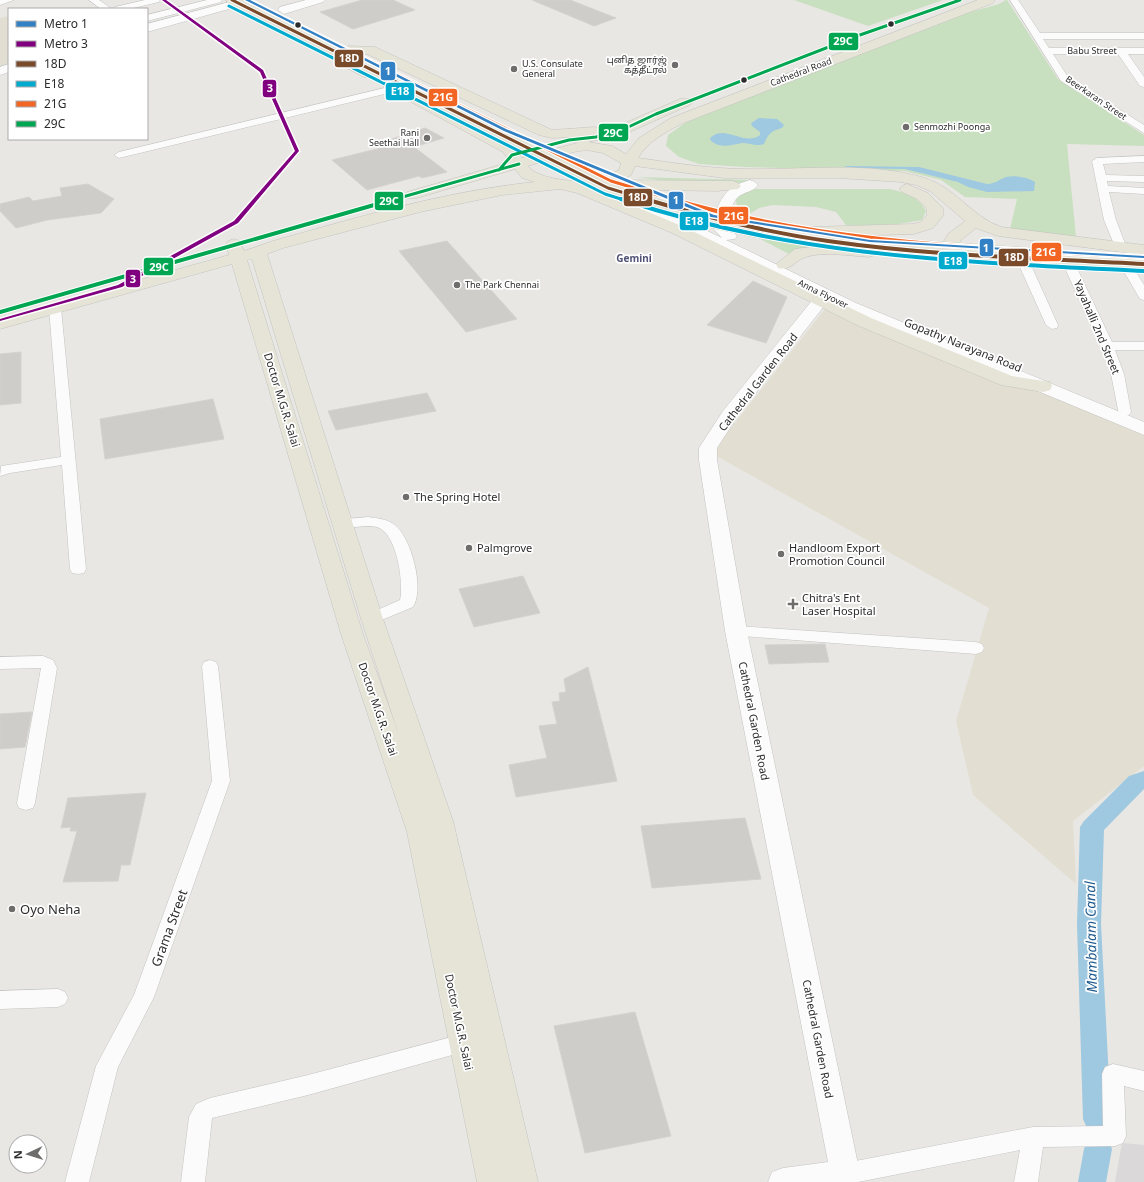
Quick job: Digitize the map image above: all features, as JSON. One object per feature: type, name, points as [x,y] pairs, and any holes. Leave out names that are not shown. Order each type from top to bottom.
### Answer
[{"type":"main road","points":[[263,0],[284,10],[350,53]]},
{"type":"main road","name":"Cathedral Road","points":[[513,156],[556,143],[620,131],[656,114],[858,36],[960,0]]},
{"type":"main road","name":"Cathedral Road","points":[[604,187],[626,172],[628,161],[656,131],[676,121],[989,0]]},
{"type":"main road","points":[[236,2],[350,53],[619,182],[658,198],[705,212],[810,232],[859,238],[1140,261]]},
{"type":"main road","points":[[552,134],[507,116],[370,50],[350,53],[342,60],[397,88],[513,156],[527,175],[582,190],[678,230],[865,322],[1008,381],[1043,386]]},
{"type":"main road","name":"Anna Flyover","points":[[350,53],[604,187],[850,307],[1144,429]]},
{"type":"main road","points":[[0,324],[244,251],[499,170],[513,156],[552,134],[603,130],[656,114]]},
{"type":"main road","points":[[642,145],[666,161],[705,172]]},
{"type":"main road","points":[[513,156],[587,146],[607,149],[628,161],[705,172],[870,174],[898,176],[922,182],[943,192],[975,221],[998,231],[1120,246],[1140,261]]},
{"type":"main road","points":[[0,312],[244,251],[272,246],[418,208],[502,190],[557,184],[604,187],[638,184],[698,188],[750,185],[850,183],[892,185],[916,191],[927,199],[935,208],[935,216],[927,225],[914,229],[810,232]]},
{"type":"main road","name":"Gopathy Narayana Road","points":[[750,185],[732,194],[726,202],[719,226],[725,234],[831,290],[877,311],[1036,374],[1144,420]]},
{"type":"main road","name":"Anna Flyover","points":[[604,187],[703,217],[753,228],[860,245],[1140,261]]},
{"type":"main road","points":[[943,257],[954,237],[975,221]]},
{"type":"main road","points":[[784,264],[800,252],[815,250],[1070,266],[1140,261]]},
{"type":"main road","name":"Doctor M.G.R. Salai","points":[[244,251],[342,523],[372,619],[440,821],[522,1182]]},
{"type":"main road","name":"Doctor M.G.R. Salai","points":[[244,251],[352,634],[420,832],[493,1182]]},
{"type":"street","points":[[0,2],[10,0]]},
{"type":"street","points":[[93,0],[105,8]]},
{"type":"street","points":[[122,8],[156,0]]},
{"type":"street","points":[[148,18],[218,0]]},
{"type":"street","points":[[284,10],[319,0]]},
{"type":"street","name":"Beerkaran Street","points":[[1014,0],[1064,79],[1144,130]]},
{"type":"street","points":[[148,28],[236,2]]},
{"type":"street","points":[[1038,36],[1144,36]]},
{"type":"street","points":[[1121,50],[1144,51]]},
{"type":"street","name":"Babu Street","points":[[1047,51],[1121,50],[1144,84]]},
{"type":"street","points":[[119,156],[397,88]]},
{"type":"street","points":[[1120,246],[1110,220],[1097,160],[1144,158]]},
{"type":"street","points":[[1102,184],[1144,179]]},
{"type":"street","points":[[1102,184],[1144,191]]},
{"type":"street","points":[[1140,261],[1144,296]]},
{"type":"street","points":[[1024,263],[1052,325]]},
{"type":"street","name":"Yayahalli 2nd Street","points":[[1070,266],[1117,371],[1123,395],[1124,412]]},
{"type":"street","name":"Cathedral Garden Road","points":[[820,301],[729,415],[708,448],[708,460],[736,631],[845,1174]]},
{"type":"street","points":[[54,308],[78,568]]},
{"type":"street","points":[[1106,346],[1144,346]]},
{"type":"street","points":[[0,472],[6,469],[68,460]]},
{"type":"street","points":[[342,523],[371,521],[382,524],[394,531],[399,539],[412,586],[407,603],[372,619]]},
{"type":"street","points":[[736,631],[976,648]]},
{"type":"street","points":[[0,663],[43,662],[47,664],[49,668],[26,803]]},
{"type":"street","name":"Grama Street","points":[[77,1182],[107,1066],[144,997],[221,781],[210,666]]},
{"type":"street","points":[[0,1000],[58,998]]},
{"type":"street","points":[[193,1182],[200,1117],[204,1111],[210,1108],[308,1085],[463,1043]]},
{"type":"street","points":[[784,1182],[845,1174],[1033,1137],[1115,1136],[1113,1074],[1144,1081]]},
{"type":"street","points":[[1026,1182],[1033,1137]]},
{"type":"shaded area","points":[[8,16],[8,63],[0,66],[0,18]]},
{"type":"shaded area","points":[[825,309],[1050,392],[1144,433],[1144,766],[1073,821],[1076,884],[973,795],[956,721],[989,608],[711,453]]},
{"type":"shaded area","points":[[1122,1143],[1144,1145],[1144,1182],[1115,1182]]},
{"type":"green space","points":[[794,0],[943,0],[868,26]]},
{"type":"green space","name":"Senmozhi Poonga","points":[[1006,0],[1058,79],[1144,135],[1144,146],[1067,144],[1076,237],[1010,229],[1017,199],[965,197],[941,180],[905,171],[744,167],[699,164],[679,157],[666,146],[668,135],[692,118],[967,13],[999,4]]},
{"type":"green space","points":[[636,177],[751,180],[755,182],[706,186]]},
{"type":"green space","points":[[752,189],[890,189],[911,196],[923,206],[926,211],[922,220],[887,226],[846,225],[836,212],[816,207],[773,205],[759,208],[751,213],[738,211],[735,196]]},
{"type":"green space","points":[[739,228],[832,244],[804,247],[789,254]]},
{"type":"water","points":[[759,118],[777,119],[784,125],[782,128],[770,133],[764,144],[761,145],[742,143],[722,146],[711,141],[710,138],[716,134],[722,133],[754,138],[760,135],[760,132],[752,126],[751,123]]},
{"type":"water","points":[[845,166],[919,167],[987,184],[1013,176],[1035,182],[1034,191],[987,192],[968,187],[958,182],[905,169],[847,168]]},
{"type":"building","points":[[362,0],[393,0],[415,10],[353,29],[320,12]]},
{"type":"building","points":[[532,0],[570,0],[616,18],[594,26]]},
{"type":"building","points":[[425,128],[444,138],[414,147],[447,172],[422,178],[419,176],[367,190],[332,160],[385,147],[380,143]]},
{"type":"building","points":[[88,184],[114,199],[101,213],[47,220],[16,228],[0,211],[0,204],[29,197],[33,201],[62,196],[60,188]]},
{"type":"building","name":"The Park Chennai","points":[[447,241],[517,319],[466,332],[399,251]]},
{"type":"building","points":[[753,281],[787,297],[766,343],[707,325]]},
{"type":"building","points":[[21,352],[21,403],[0,405],[0,354]]},
{"type":"building","points":[[427,393],[436,411],[336,430],[328,411]]},
{"type":"building","points":[[213,399],[224,439],[105,459],[100,419]]},
{"type":"building","points":[[523,576],[540,613],[474,627],[459,589]]},
{"type":"building","points":[[825,644],[829,662],[769,664],[765,645]]},
{"type":"building","points":[[588,667],[617,781],[516,797],[509,765],[547,758],[539,726],[557,724],[552,702],[560,701],[559,693],[566,692],[564,679]]},
{"type":"building","points":[[32,712],[25,747],[0,749],[0,714]]},
{"type":"building","points":[[146,793],[130,865],[121,865],[118,881],[63,882],[77,831],[70,831],[71,827],[61,828],[68,798]]},
{"type":"building","points":[[745,818],[761,879],[652,888],[641,826]]},
{"type":"building","points":[[635,1012],[671,1136],[585,1153],[554,1026]]},
{"type":"waterway","name":"Mambalam Canal","points":[[1097,1119],[1089,924],[1092,827],[1137,782],[1144,779]]},
{"type":"waterway","name":"Mambalam Canal","points":[[1092,1182],[1098,1149]]},
{"type":"metro line","name":"3","points":[[0,320],[120,286],[236,222],[297,151],[262,71],[164,0]]},
{"type":"metro line","name":"1","points":[[247,0],[505,130],[713,216],[870,241],[1144,257]]},
{"type":"transit line","name":"18D","points":[[232,0],[608,188],[662,204],[717,219],[800,237],[867,246],[986,256],[1144,264]]},
{"type":"transit line","name":"21G","points":[[248,0],[611,181],[680,202],[774,225],[841,236],[927,245],[1144,257]]},
{"type":"transit line","name":"29C","points":[[499,170],[512,155],[569,140],[596,137],[620,131],[656,114],[857,36],[960,0]]},
{"type":"transit line","name":"E18","points":[[229,6],[605,194],[687,219],[743,233],[800,244],[867,253],[985,263],[1144,271]]},
{"type":"transit line","name":"29C","points":[[0,312],[519,164]]},
{"type":"place","name":"புனித ஜார்ஜ் கத்தீட்ரல்","points":[[675,65]]},
{"type":"place","name":"U.S. Consulate General","points":[[514,69]]},
{"type":"place","name":"Senmozhi Poonga","points":[[906,127]]},
{"type":"place","name":"Rani Seethai Hall","points":[[427,138]]},
{"type":"place","name":"The Park Chennai","points":[[457,285]]},
{"type":"place","name":"The Spring Hotel","points":[[406,497]]},
{"type":"place","name":"Palmgrove","points":[[469,548]]},
{"type":"place","name":"Handloom Export Promotion Council","points":[[781,554]]},
{"type":"place","name":"Chitra's Ent Laser Hospital","points":[[793,604]]},
{"type":"place","name":"Oyo Neha","points":[[12,909]]},
{"type":"district","name":"Gemini","points":[[634,258]]}]
